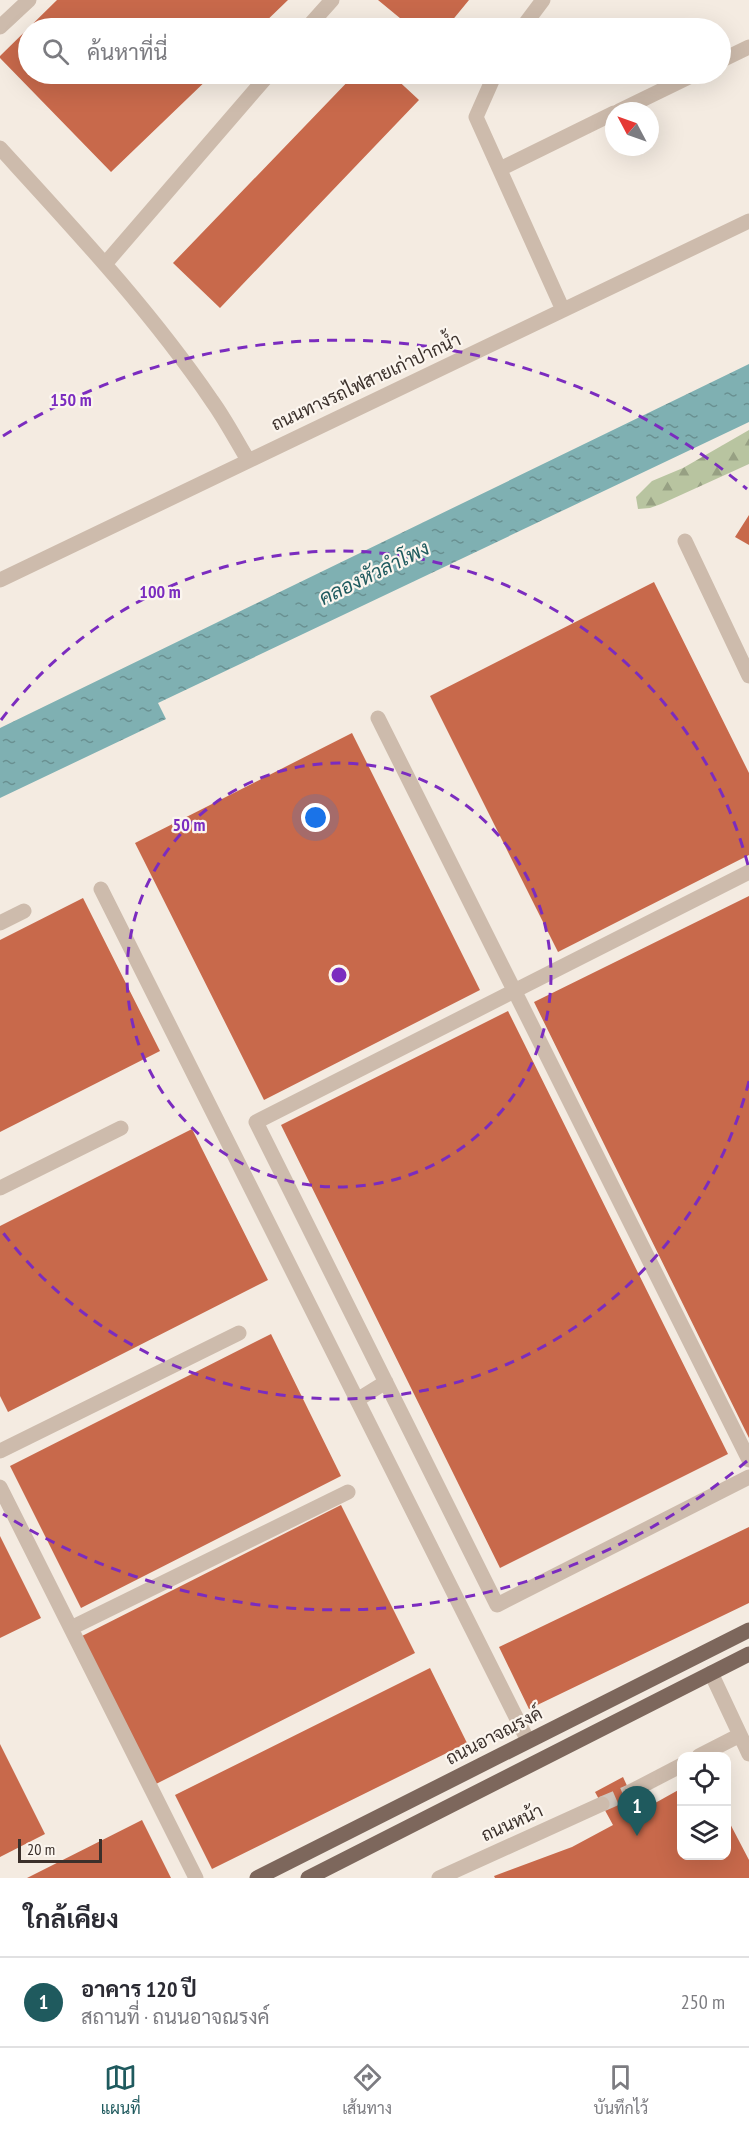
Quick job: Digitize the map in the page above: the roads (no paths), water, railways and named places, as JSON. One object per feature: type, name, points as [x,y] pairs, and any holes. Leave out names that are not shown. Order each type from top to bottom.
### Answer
[{"type":"main road","name":"ถนนอาจณรงค์","points":[[257,1878],[749,1630]]},
{"type":"main road","points":[[308,1878],[749,1654]]},
{"type":"street","points":[[0,27],[29,0]]},
{"type":"street","points":[[530,18],[543,0]]},
{"type":"street","points":[[316,18],[328,2]]},
{"type":"street","points":[[731,56],[749,47]]},
{"type":"street","points":[[105,264],[260,84]]},
{"type":"street","points":[[491,84],[476,117],[562,310]]},
{"type":"street","points":[[637,102],[674,84]]},
{"type":"street","points":[[500,169],[605,117]]},
{"type":"street","points":[[0,148],[105,264],[213,401],[248,459]]},
{"type":"street","name":"ถนนทางรถไฟสายเก่าปากน้ำ","points":[[0,580],[248,459],[749,221]]},
{"type":"street","points":[[685,540],[749,676]]},
{"type":"street","points":[[378,718],[749,1460]]},
{"type":"street","points":[[749,872],[256,1122],[497,1605],[749,1477]]},
{"type":"street","points":[[101,889],[528,1741]]},
{"type":"street","points":[[0,923],[24,911]]},
{"type":"street","points":[[0,1188],[121,1128]]},
{"type":"street","points":[[0,1450],[239,1333]]},
{"type":"street","points":[[357,1400],[386,1382]]},
{"type":"street","points":[[0,1487],[196,1878]]},
{"type":"street","points":[[71,1628],[348,1492]]},
{"type":"street","points":[[711,1673],[749,1754]]},
{"type":"street","points":[[707,1752],[740,1735]]},
{"type":"street","points":[[630,1792],[677,1768]]},
{"type":"street","name":"ถนนหน้า","points":[[439,1878],[602,1804]]},
{"type":"water","name":"คลองหัวลำโพง","points":[[749,364],[749,422],[158,703],[166,719],[0,798],[0,728]]},
{"type":"tunnel","points":[[602,1804],[630,1792]]},
{"type":"place","name":"อาคาร 120 ปี","points":[[637,1836]]}]
